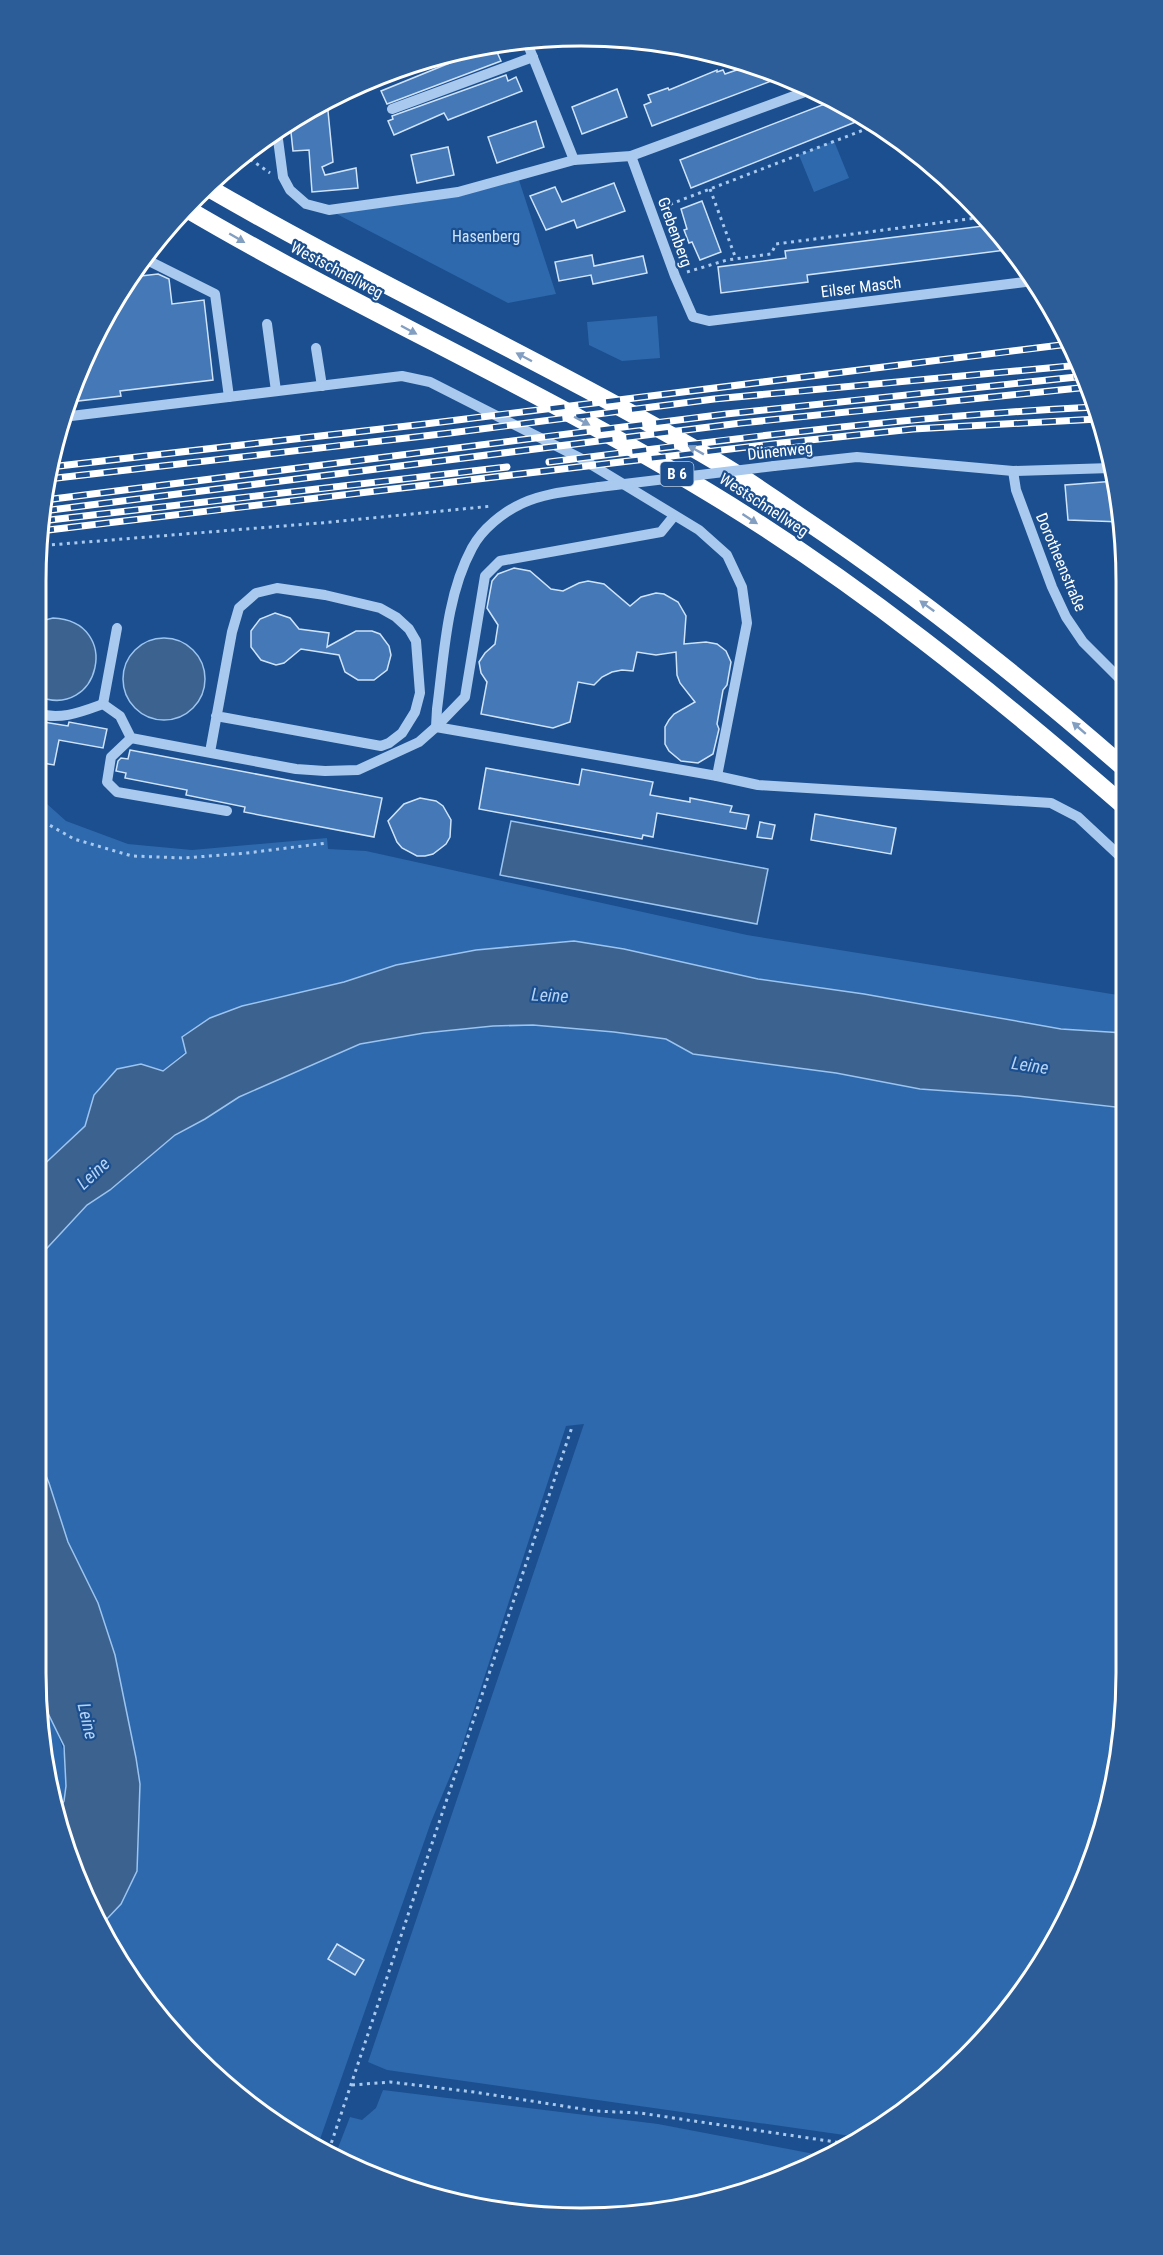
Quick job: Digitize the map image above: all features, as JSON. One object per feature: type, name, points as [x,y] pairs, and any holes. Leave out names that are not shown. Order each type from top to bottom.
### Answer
[{"type":"highway","name":"Westschnellweg","points":[[215,192],[268,223],[618,407],[719,463],[830,537],[939,615],[1045,699],[1116,760]]},
{"type":"highway","name":"Westschnellweg","points":[[194,213],[265,254],[595,428],[708,492],[812,559],[922,638],[1029,723],[1116,799]]},
{"type":"street","points":[[530,49],[574,160]]},
{"type":"street","points":[[392,110],[533,57]]},
{"type":"street","points":[[278,141],[283,177],[290,190],[306,204],[329,210],[458,192],[574,160],[631,156],[799,93]]},
{"type":"street","name":"Grebenberg","points":[[631,156],[675,276],[693,317]]},
{"type":"street","points":[[152,263],[216,294],[229,397]]},
{"type":"street","name":"Eilser Masch","points":[[693,317],[709,321],[1025,282]]},
{"type":"street","points":[[267,324],[276,391]]},
{"type":"street","points":[[316,348],[322,386]]},
{"type":"street","points":[[73,416],[402,376],[430,382],[582,459],[699,530],[727,555],[742,587],[747,623],[717,776]]},
{"type":"street","name":"Dünenweg","points":[[436,727],[441,678],[456,589],[472,548],[482,534],[499,518],[523,503],[548,494],[599,487],[857,458],[894,459],[934,465],[1013,471],[1104,468]]},
{"type":"street","name":"Dorotheenstraße","points":[[1013,471],[1016,490],[1052,587],[1066,616],[1083,642],[1116,675]]},
{"type":"street","points":[[131,738],[296,769],[358,770],[419,742],[465,697],[485,576],[500,561],[661,531],[674,516]]},
{"type":"street","points":[[210,753],[216,716],[232,632],[239,608],[256,593],[277,588],[325,595],[380,608],[396,617],[409,629],[416,641],[420,693],[415,712],[402,733],[389,743],[381,746],[216,716]]},
{"type":"street","points":[[102,704],[117,628]]},
{"type":"street","points":[[46,716],[74,715],[102,704]]},
{"type":"street","points":[[102,704],[120,716],[131,738]]},
{"type":"street","points":[[436,727],[758,785],[1051,804],[1078,817],[1116,852]]},
{"type":"street","points":[[131,738],[111,756],[107,782],[117,792],[227,811]]},
{"type":"street","points":[[381,746],[384,759]]},
{"type":"path","points":[[651,211],[866,129]]},
{"type":"path","points":[[251,161],[266,172],[283,177]]},
{"type":"path","points":[[710,189],[736,259]]},
{"type":"path","points":[[675,276],[727,260],[771,254],[776,244],[974,218]]},
{"type":"path","points":[[48,545],[332,522],[523,503]]},
{"type":"path","points":[[46,823],[74,839],[132,856],[184,858],[327,843]]},
{"type":"path","points":[[331,2146],[572,1427]]},
{"type":"path","points":[[352,2085],[390,2082],[474,2092],[595,2111],[640,2113],[838,2142]]},
{"type":"green space","points":[[834,141],[849,178],[814,192],[799,155]]},
{"type":"green space","name":"Hasenberg","points":[[518,177],[556,294],[508,303],[329,210]]},
{"type":"green space","points":[[657,316],[660,358],[622,361],[589,345],[587,322]]},
{"type":"green space","points":[[46,803],[66,821],[128,844],[192,850],[327,838],[328,849],[366,851],[747,935],[1116,995],[1116,1032],[1061,1029],[864,994],[758,979],[624,949],[574,941],[476,950],[396,965],[344,982],[242,1006],[162,1071],[141,1065],[94,1095],[85,1126],[46,1163]]},
{"type":"green space","points":[[533,1025],[614,1032],[666,1039],[693,1054],[836,1073],[920,1089],[1018,1096],[1116,1107],[1116,1673],[1112,1743],[1098,1812],[1076,1878],[1061,1910],[1045,1941],[1006,1999],[960,2052],[934,2076],[907,2098],[851,2136],[387,2070],[368,2062],[584,1424],[566,1426],[459,1755],[431,1822],[320,2140],[256,2098],[203,2052],[157,1999],[118,1941],[107,1919],[121,1904],[137,1871],[140,1784],[115,1655],[98,1603],[68,1542],[46,1476],[46,1249],[82,1209],[110,1190],[175,1135],[239,1097],[360,1044],[425,1033],[493,1026]]},
{"type":"green space","points":[[49,1715],[64,1752],[67,1767],[63,1802],[51,1743]]},
{"type":"green space","points":[[383,2090],[658,2124],[815,2154],[786,2168],[720,2190],[651,2204],[582,2208],[512,2204],[443,2190],[410,2180],[377,2168],[338,2149],[350,2117],[362,2120],[376,2108]]},
{"type":"water","points":[[53,618],[75,623],[89,635],[95,651],[95,668],[88,684],[76,695],[59,700],[46,698],[46,620]]},
{"type":"water","points":[[164,638],[180,641],[193,650],[202,663],[205,679],[202,695],[193,708],[180,717],[164,720],[148,717],[135,708],[126,695],[123,679],[126,663],[135,650],[148,641]]},
{"type":"water","points":[[511,821],[768,869],[757,924],[500,875]]},
{"type":"water","name":"Leine","points":[[574,941],[624,949],[758,979],[864,994],[1061,1029],[1116,1032],[1116,1107],[1018,1096],[920,1089],[836,1073],[693,1054],[666,1039],[614,1032],[533,1025],[493,1026],[424,1033],[360,1044],[239,1097],[175,1135],[110,1190],[87,1205],[46,1249],[46,1163],[85,1126],[94,1095],[117,1069],[141,1064],[163,1071],[186,1053],[182,1037],[210,1018],[242,1006],[344,982],[396,965],[476,950]]},
{"type":"water","name":"Leine","points":[[46,1476],[68,1542],[98,1603],[115,1655],[140,1784],[137,1871],[121,1904],[107,1919],[87,1878],[65,1812],[63,1803],[66,1786],[64,1746],[49,1714],[48,1708]]},
{"type":"building","points":[[498,53],[501,61],[387,104],[381,91],[447,64]]},
{"type":"building","points":[[717,70],[717,72],[723,70],[725,74],[737,70],[770,81],[652,126],[644,105],[651,102],[648,95],[668,88],[669,90]]},
{"type":"building","points":[[506,75],[508,81],[516,77],[522,91],[448,120],[444,113],[394,135],[388,121],[393,119],[392,116]]},
{"type":"building","points":[[617,89],[627,117],[582,134],[572,107]]},
{"type":"building","points":[[823,105],[855,122],[691,188],[680,160]]},
{"type":"building","points":[[328,111],[333,162],[322,167],[325,175],[356,168],[358,188],[312,192],[309,150],[293,151],[291,133]]},
{"type":"building","points":[[536,121],[544,147],[497,163],[488,137]]},
{"type":"building","points":[[448,147],[454,175],[417,183],[411,155]]},
{"type":"building","points":[[614,183],[625,211],[577,228],[574,220],[546,230],[530,196],[555,187],[562,202]]},
{"type":"building","points":[[702,201],[721,252],[700,260],[684,230],[687,229],[681,209]]},
{"type":"building","points":[[981,226],[1002,251],[807,275],[808,282],[721,293],[718,267],[786,258],[785,251]]},
{"type":"building","points":[[592,255],[594,266],[643,256],[647,273],[593,284],[591,275],[559,281],[555,262]]},
{"type":"building","points":[[158,274],[169,279],[172,304],[204,300],[213,380],[120,391],[121,396],[78,401],[102,345],[118,314],[143,276]]},
{"type":"building","points":[[1107,482],[1113,522],[1068,520],[1065,485]]},
{"type":"building","points":[[514,568],[530,571],[551,589],[563,591],[588,581],[604,584],[630,606],[641,597],[656,593],[664,594],[678,602],[686,616],[684,644],[706,642],[717,644],[726,651],[731,662],[727,685],[723,690],[717,724],[719,729],[713,754],[698,763],[681,761],[669,751],[665,744],[665,727],[669,720],[674,714],[695,702],[680,683],[677,675],[676,652],[656,655],[637,652],[633,671],[612,672],[602,677],[594,685],[578,682],[570,722],[553,728],[481,714],[487,682],[481,673],[479,662],[495,644],[498,625],[487,608],[492,581],[498,574]]},
{"type":"building","points":[[275,613],[290,618],[299,629],[329,633],[327,647],[356,631],[372,631],[380,634],[389,646],[391,655],[387,670],[374,680],[358,680],[345,672],[339,655],[301,649],[284,663],[276,665],[261,660],[251,647],[251,631],[260,619]]},
{"type":"building","points":[[46,722],[68,726],[69,722],[107,729],[103,748],[59,740],[54,765],[46,764]]},
{"type":"building","points":[[130,750],[382,798],[374,837],[244,812],[245,807],[186,795],[187,790],[125,778],[126,773],[116,771],[118,761],[121,758],[128,759]]},
{"type":"building","points":[[486,768],[579,785],[582,769],[653,782],[650,795],[690,802],[690,798],[732,806],[730,812],[749,815],[746,829],[657,813],[653,837],[643,835],[642,839],[479,809]]},
{"type":"building","points":[[420,798],[436,801],[443,806],[451,820],[450,837],[446,844],[433,854],[425,856],[417,856],[402,848],[388,821],[404,804]]},
{"type":"building","points":[[815,814],[896,828],[891,854],[811,840]]},
{"type":"building","points":[[760,822],[775,825],[772,839],[757,837]]},
{"type":"building","points":[[337,1944],[364,1960],[355,1975],[328,1959]]},
{"type":"railway","points":[[60,466],[425,424],[1061,345]]},
{"type":"railway","points":[[57,478],[450,433],[714,399],[1071,366]]},
{"type":"railway","points":[[53,499],[726,414],[1076,377]]},
{"type":"railway","points":[[51,510],[741,423],[1080,388]]},
{"type":"railway","points":[[549,462],[890,422],[1087,407]]},
{"type":"railway","points":[[49,530],[913,429],[1091,419]]},
{"type":"railway","points":[[50,520],[507,467]]}]
